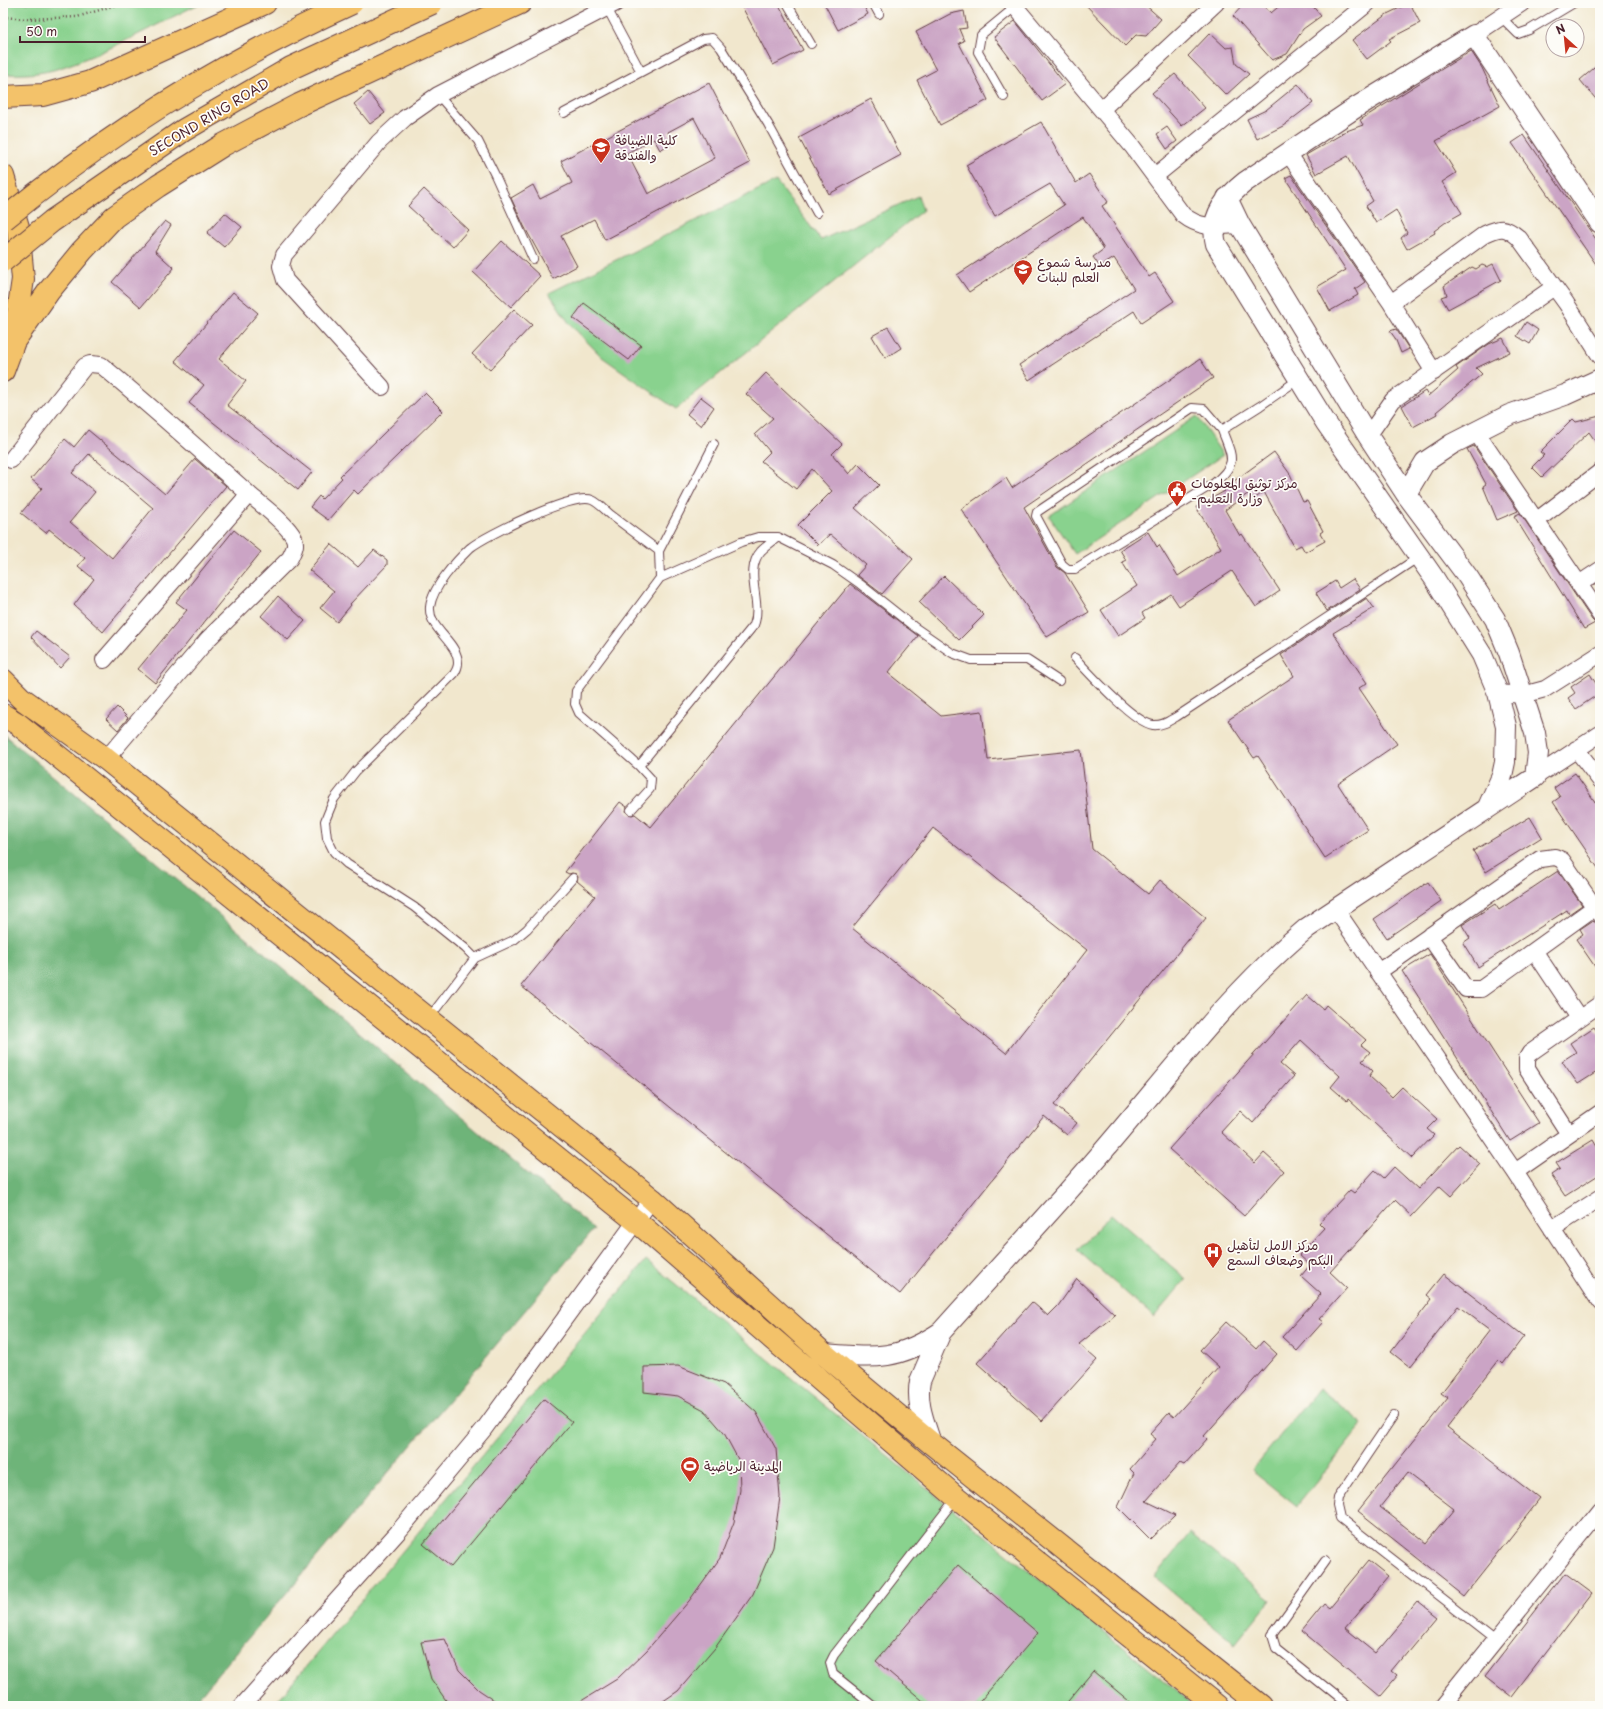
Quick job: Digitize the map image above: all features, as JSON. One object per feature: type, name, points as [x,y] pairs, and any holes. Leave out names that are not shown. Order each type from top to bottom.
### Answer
[{"type":"highway","points":[[3,97],[43,95],[90,82],[265,3]]},
{"type":"highway","points":[[3,220],[121,131],[219,70],[352,3]]},
{"type":"highway","name":"SECOND RING ROAD","points":[[3,261],[52,221],[184,130],[291,68],[432,3]]},
{"type":"highway","points":[[14,341],[49,291],[82,251],[114,218],[158,186],[223,145],[299,105],[520,3]]},
{"type":"highway","points":[[3,176],[18,227],[24,279],[14,341],[3,371]]},
{"type":"highway","points":[[3,680],[21,698],[106,759],[652,1199],[824,1354],[931,1443],[1261,1706]]},
{"type":"highway","points":[[3,715],[24,729],[636,1221],[956,1498],[1217,1706]]},
{"type":"street","points":[[1102,109],[1216,3]]},
{"type":"street","points":[[1155,176],[1368,3]]},
{"type":"street","points":[[1487,809],[1502,776],[1505,762],[1506,726],[1498,693],[1482,655],[1419,557],[1326,423],[1216,244],[1213,226],[1227,198],[1245,182],[1355,108],[1474,35],[1522,3]]},
{"type":"street","points":[[1015,4],[1102,109],[1155,176],[1183,215],[1194,224],[1240,226]]},
{"type":"street","points":[[382,387],[285,280],[281,266],[284,255],[379,142],[405,118],[438,95],[611,5]]},
{"type":"street","points":[[1474,35],[1600,223]]},
{"type":"street","points":[[1288,153],[1391,303],[1434,372]]},
{"type":"street","points":[[1227,198],[1240,226],[1368,436],[1406,494],[1468,576],[1486,603],[1502,635],[1523,695],[1537,747],[1535,778]]},
{"type":"street","points":[[1391,303],[1485,234],[1499,228],[1510,230],[1519,238],[1600,356]]},
{"type":"street","points":[[1368,436],[1393,400],[1554,287]]},
{"type":"street","points":[[11,460],[85,366],[96,364],[101,365],[159,413],[288,529],[294,539],[295,548],[290,558],[208,639],[106,759]]},
{"type":"street","points":[[1406,494],[1425,462],[1452,444],[1509,415],[1565,395],[1600,379]]},
{"type":"street","points":[[1476,432],[1600,615]]},
{"type":"street","points":[[1536,521],[1600,472]]},
{"type":"street","points":[[104,660],[249,494]]},
{"type":"street","points":[[1579,584],[1600,570]]},
{"type":"street","points":[[1498,693],[1523,695],[1545,689],[1600,654]]},
{"type":"street","points":[[824,1354],[871,1357],[889,1356],[911,1350],[941,1332],[1085,1172],[1224,1008],[1281,950],[1307,928],[1600,734]]},
{"type":"street","points":[[1576,749],[1600,780]]},
{"type":"street","points":[[1378,972],[1429,936],[1540,859],[1555,857],[1562,860],[1597,911],[1481,989],[1466,989],[1429,936]]},
{"type":"street","points":[[1336,910],[1515,1172],[1600,1302]]},
{"type":"street","points":[[1535,952],[1579,1018]]},
{"type":"street","points":[[1569,1134],[1530,1075],[1526,1063],[1530,1053],[1600,1004]]},
{"type":"street","points":[[1515,1172],[1600,1113]]},
{"type":"street","points":[[1552,1229],[1600,1198]]},
{"type":"street","points":[[242,1706],[398,1532],[484,1429],[652,1199]]},
{"type":"street","points":[[931,1443],[920,1410],[918,1388],[941,1332]]},
{"type":"street","points":[[1442,1706],[1600,1510]]},
{"type":"lane","points":[[787,3],[812,44]]},
{"type":"lane","points":[[873,3],[879,14]]},
{"type":"lane","points":[[1501,17],[1518,34],[1529,30],[1574,3]]},
{"type":"lane","points":[[1004,97],[978,52],[979,42],[980,35],[1015,4]]},
{"type":"lane","points":[[611,5],[640,72]]},
{"type":"lane","points":[[564,113],[703,39],[712,38],[721,48],[768,124],[817,213]]},
{"type":"lane","points":[[438,95],[478,141],[496,175],[533,259]]},
{"type":"lane","points":[[1222,430],[1300,379]]},
{"type":"lane","points":[[1192,408],[1204,409],[1222,430],[1232,458],[1230,468],[1222,477],[1075,569],[1068,569],[1062,564],[1036,516],[1037,512],[1192,408]]},
{"type":"lane","points":[[660,578],[659,551],[714,444]]},
{"type":"lane","points":[[475,958],[465,948],[414,907],[347,864],[334,852],[327,838],[325,821],[329,809],[343,786],[356,771],[454,674],[459,664],[457,654],[433,620],[430,609],[433,597],[441,582],[472,547],[499,530],[553,507],[575,500],[591,499],[659,551]]},
{"type":"lane","points":[[631,810],[650,789],[651,779],[639,766],[580,713],[575,704],[576,691],[660,578],[741,542],[758,537],[778,537],[832,565],[860,584],[913,626],[952,653],[971,660],[1027,660],[1060,681]]},
{"type":"lane","points":[[639,766],[754,625],[758,616],[753,568],[760,552],[778,537]]},
{"type":"lane","points":[[1075,658],[1133,715],[1152,725],[1159,725],[1176,717],[1419,557]]},
{"type":"lane","points":[[428,1019],[475,958],[514,940],[527,930],[573,878]]},
{"type":"lane","points":[[1394,1415],[1338,1498],[1337,1505],[1340,1518],[1496,1640]]},
{"type":"lane","points":[[873,1706],[833,1674],[830,1663],[834,1655],[956,1498]]},
{"type":"lane","points":[[1326,1561],[1272,1635],[1276,1648],[1348,1706]]},
{"type":"path","points":[[108,3],[111,7]]},
{"type":"path","points":[[3,17],[27,19],[77,18],[122,3]]},
{"type":"green space","points":[[3,3],[201,3],[78,62],[46,72],[32,74],[3,74]]},
{"type":"green space","points":[[776,181],[821,240],[918,196],[923,210],[676,409],[602,357],[569,323],[549,293]]},
{"type":"green space","points":[[1197,416],[1223,455],[1075,554],[1049,516]]},
{"type":"green space","points":[[3,734],[594,1229],[191,1706],[3,1706]]},
{"type":"green space","points":[[1111,1214],[1186,1279],[1154,1317],[1077,1250]]},
{"type":"green space","name":"المدينة الرياضية","points":[[646,1260],[1195,1706],[273,1706]]},
{"type":"green space","points":[[1319,1388],[1363,1424],[1297,1506],[1252,1470]]},
{"type":"green space","points":[[1190,1533],[1271,1599],[1235,1644],[1154,1577]]},
{"type":"building","points":[[740,3],[778,3],[803,50],[773,65]]},
{"type":"building","points":[[824,3],[862,3],[868,14],[838,30]]},
{"type":"building","points":[[1084,3],[1143,3],[1161,19],[1146,36],[1136,35],[1125,46]]},
{"type":"building","points":[[1245,3],[1260,3],[1271,13],[1283,3],[1310,3],[1321,16],[1303,29],[1287,54],[1272,60],[1233,16]]},
{"type":"building","points":[[1410,3],[1420,23],[1389,39],[1391,41],[1367,59],[1352,40],[1387,14]]},
{"type":"building","points":[[964,11],[967,28],[959,29],[964,41],[959,43],[988,100],[940,125],[917,80],[936,70],[916,32],[950,14]]},
{"type":"building","points":[[1015,21],[1065,84],[1042,101],[994,37]]},
{"type":"building","points":[[1210,33],[1226,48],[1233,47],[1236,64],[1249,74],[1226,95],[1188,56]]},
{"type":"building","points":[[1471,51],[1482,68],[1500,106],[1436,141],[1456,173],[1442,182],[1462,213],[1446,222],[1434,231],[1435,233],[1407,249],[1401,238],[1407,233],[1396,210],[1376,223],[1366,206],[1373,201],[1348,156],[1316,174],[1306,155],[1342,134],[1341,133],[1363,125],[1360,120]]},
{"type":"building","points":[[1600,63],[1600,104],[1580,80]]},
{"type":"building","points":[[1175,74],[1205,108],[1182,126],[1152,93]]},
{"type":"building","points":[[709,83],[750,163],[605,240],[594,219],[561,236],[577,266],[553,279],[524,226],[511,198],[533,185],[540,199],[572,183],[561,161]],"holes":[[[694,118],[715,158],[648,194],[627,153],[654,139],[660,150],[673,142],[668,132]]]},
{"type":"building","points":[[1298,84],[1313,103],[1283,126],[1257,139],[1247,119],[1266,110]]},
{"type":"building","points":[[368,92],[385,113],[370,124],[354,104]]},
{"type":"building","points":[[871,99],[901,155],[829,194],[799,138]]},
{"type":"building","points":[[1041,122],[1076,183],[1089,174],[1108,202],[1102,206],[1149,277],[1155,273],[1174,301],[1141,323],[1134,311],[1029,380],[1019,365],[1134,289],[1114,258],[1100,267],[1093,257],[1104,249],[1083,217],[969,292],[957,275],[1064,205],[1050,184],[995,216],[966,165]]},
{"type":"building","points":[[1167,127],[1177,141],[1167,149],[1157,134]]},
{"type":"building","points":[[1524,135],[1600,245],[1600,270],[1512,143]]},
{"type":"building","points":[[1291,175],[1365,282],[1355,289],[1358,295],[1330,311],[1317,287],[1346,270],[1285,178]]},
{"type":"building","points":[[424,189],[468,230],[453,247],[408,206]]},
{"type":"building","points":[[225,213],[242,227],[224,247],[207,233]]},
{"type":"building","points":[[165,221],[171,225],[155,251],[174,268],[141,307],[112,282]]},
{"type":"building","points":[[502,241],[540,276],[511,307],[473,272]]},
{"type":"building","points":[[1493,264],[1501,280],[1448,309],[1441,297],[1447,295],[1444,286],[1472,267],[1476,269],[1482,265],[1487,267]]},
{"type":"building","points":[[233,292],[258,313],[219,359],[246,381],[227,405],[312,472],[298,490],[189,403],[204,385],[175,361]]},
{"type":"building","points":[[584,303],[641,345],[629,360],[573,318]]},
{"type":"building","points":[[514,309],[532,325],[490,370],[472,354]]},
{"type":"building","points":[[1526,322],[1538,330],[1530,344],[1517,336]]},
{"type":"building","points":[[888,327],[901,348],[885,358],[872,336]]},
{"type":"building","points":[[1396,329],[1409,349],[1401,353],[1395,338],[1390,331]]},
{"type":"building","points":[[1503,338],[1510,352],[1476,368],[1482,374],[1436,412],[1437,414],[1413,427],[1402,406],[1425,391],[1428,396],[1458,370],[1456,367],[1489,344]]},
{"type":"building","points":[[1200,359],[1213,378],[1024,507],[1057,567],[1065,573],[1089,612],[1047,637],[961,509],[1006,478],[1012,488]]},
{"type":"building","points":[[766,373],[842,444],[832,454],[849,474],[858,464],[879,485],[855,508],[913,559],[882,594],[857,575],[866,565],[830,534],[818,545],[798,525],[832,491],[812,469],[796,489],[761,461],[770,452],[755,434],[773,418],[746,394]]},
{"type":"building","points":[[425,393],[443,411],[358,494],[354,490],[328,520],[310,507],[319,496],[322,499],[342,478],[340,476]]},
{"type":"building","points":[[701,397],[714,407],[701,426],[687,414]]},
{"type":"building","points":[[1600,416],[1600,448],[1589,432],[1542,477],[1532,467],[1544,455],[1540,452],[1573,419],[1576,422]]},
{"type":"building","points":[[88,430],[165,494],[195,459],[226,486],[103,632],[74,605],[94,579],[78,566],[85,558],[49,529],[46,533],[21,513],[42,488],[31,479],[65,439],[74,447]],"holes":[[[89,454],[153,508],[112,558],[70,522],[95,492],[72,473]]]},
{"type":"building","points":[[1474,446],[1518,511],[1497,520],[1483,486],[1486,484],[1467,449]]},
{"type":"building","points":[[1274,452],[1290,474],[1303,502],[1307,501],[1323,531],[1320,533],[1325,541],[1305,552],[1301,545],[1295,548],[1264,492],[1254,499],[1249,493],[1225,510],[1240,536],[1242,534],[1280,591],[1256,607],[1232,571],[1179,606],[1171,594],[1142,613],[1145,618],[1118,636],[1101,610],[1137,586],[1122,562],[1126,560],[1120,550],[1148,532],[1157,547],[1159,545],[1178,576],[1221,548],[1196,507],[1225,491],[1223,489]]},
{"type":"building","points":[[1520,513],[1595,623],[1584,629],[1514,516]]},
{"type":"building","points":[[234,530],[261,552],[155,683],[138,669],[187,610],[176,602]]},
{"type":"building","points":[[331,544],[358,567],[374,550],[387,560],[387,565],[350,604],[351,605],[337,622],[320,608],[334,591],[309,570]]},
{"type":"building","points":[[944,576],[984,615],[959,640],[919,602]]},
{"type":"building","points":[[1353,579],[1360,589],[1327,611],[1316,593],[1335,581],[1339,588]]},
{"type":"building","points":[[850,584],[918,636],[888,673],[941,716],[982,711],[988,760],[1081,750],[1092,849],[1148,894],[1160,880],[1206,918],[1054,1105],[1077,1123],[1067,1135],[1044,1116],[900,1294],[521,986],[595,896],[577,881],[578,877],[576,874],[569,874],[565,872],[620,802],[627,807],[626,811],[628,814],[635,814],[651,827]],"holes":[[[933,828],[1087,950],[1006,1053],[852,928]]]},
{"type":"building","points":[[278,596],[305,621],[288,640],[261,616]]},
{"type":"building","points":[[1367,598],[1374,608],[1333,633],[1367,683],[1359,688],[1397,744],[1338,784],[1368,830],[1325,858],[1258,756],[1254,758],[1228,720],[1294,676],[1281,655]]},
{"type":"building","points":[[36,631],[70,657],[60,668],[31,637]]},
{"type":"building","points":[[1590,674],[1600,690],[1600,693],[1576,709],[1568,698],[1575,693],[1571,687]]},
{"type":"building","points":[[117,707],[128,718],[118,730],[106,719]]},
{"type":"building","points":[[1575,773],[1600,809],[1600,871],[1553,802],[1560,797],[1554,788]]},
{"type":"building","points":[[1530,817],[1542,837],[1486,872],[1473,851]]},
{"type":"building","points":[[1558,871],[1582,905],[1569,914],[1567,910],[1478,967],[1463,943],[1470,938],[1462,925],[1495,904],[1499,910]]},
{"type":"building","points":[[1428,882],[1441,901],[1387,938],[1374,919]]},
{"type":"building","points":[[1592,921],[1600,924],[1600,974],[1576,939],[1583,934],[1580,929]]},
{"type":"building","points":[[1430,954],[1539,1123],[1510,1141],[1402,971]]},
{"type":"building","points":[[1307,995],[1323,1009],[1326,1005],[1366,1040],[1361,1045],[1370,1052],[1362,1061],[1373,1071],[1369,1076],[1392,1097],[1402,1087],[1437,1119],[1427,1129],[1434,1135],[1412,1158],[1348,1099],[1347,1101],[1331,1087],[1340,1076],[1301,1040],[1280,1064],[1294,1076],[1253,1123],[1240,1111],[1221,1132],[1255,1163],[1264,1153],[1284,1171],[1244,1216],[1169,1149]]},
{"type":"building","points":[[1594,1027],[1600,1036],[1600,1070],[1578,1084],[1562,1061],[1576,1052],[1570,1043]]},
{"type":"building","points":[[1593,1140],[1600,1152],[1600,1174],[1565,1196],[1551,1175],[1560,1169],[1556,1163]]},
{"type":"building","points":[[1459,1145],[1480,1164],[1451,1196],[1440,1186],[1412,1216],[1395,1200],[1330,1272],[1347,1288],[1319,1319],[1323,1322],[1297,1351],[1282,1337],[1321,1294],[1301,1276],[1310,1265],[1299,1255],[1324,1228],[1319,1223],[1350,1190],[1354,1193],[1375,1170],[1384,1178],[1394,1167],[1418,1189]]},
{"type":"building","points":[[1444,1274],[1524,1336],[1503,1364],[1499,1360],[1447,1427],[1540,1499],[1464,1595],[1358,1511],[1448,1398],[1441,1393],[1490,1330],[1458,1306],[1410,1367],[1391,1352],[1432,1299],[1427,1295]],"holes":[[[1407,1473],[1454,1509],[1426,1543],[1380,1507]]]},
{"type":"building","points":[[1077,1279],[1115,1315],[1079,1344],[1097,1360],[1042,1421],[977,1363],[1032,1302],[1048,1316],[1058,1306]]},
{"type":"building","points":[[1226,1322],[1256,1349],[1263,1341],[1277,1354],[1204,1436],[1207,1439],[1184,1465],[1180,1463],[1146,1501],[1175,1515],[1150,1539],[1118,1507],[1134,1473],[1130,1469],[1156,1439],[1150,1434],[1169,1413],[1174,1417],[1219,1367],[1200,1350]]},
{"type":"building","points":[[678,1366],[724,1384],[756,1412],[776,1449],[780,1497],[773,1547],[753,1594],[715,1648],[678,1691],[656,1706],[573,1706],[617,1679],[647,1650],[689,1601],[720,1558],[734,1522],[740,1490],[739,1461],[724,1433],[704,1410],[678,1396],[644,1392],[644,1367]]},
{"type":"building","points":[[544,1399],[572,1422],[451,1567],[423,1544]]},
{"type":"building","points":[[1368,1561],[1388,1577],[1345,1628],[1376,1653],[1419,1602],[1438,1617],[1393,1671],[1398,1675],[1380,1696],[1302,1631],[1324,1604],[1329,1608]]},
{"type":"building","points":[[958,1565],[1038,1633],[976,1706],[929,1706],[876,1661]]},
{"type":"building","points":[[1564,1574],[1591,1594],[1512,1697],[1485,1676]]},
{"type":"building","points":[[445,1639],[459,1670],[479,1690],[503,1706],[450,1706],[431,1679],[421,1642]]},
{"type":"building","points":[[1093,1671],[1135,1706],[1064,1706]]},
{"type":"place","name":"كلية الضيافة والفندقة","points":[[601,164]]},
{"type":"place","name":"مدرسة شموع العلم للبنات","points":[[1023,286]]},
{"type":"place","name":"مركز توثيق المعلومات -وزارة التعليم","points":[[1177,507]]},
{"type":"place","name":"مركز الامل لتأهيل البكم وضعاف السمع","points":[[1213,1269]]},
{"type":"place","name":"المدينة الرياضية","points":[[690,1483]]}]
